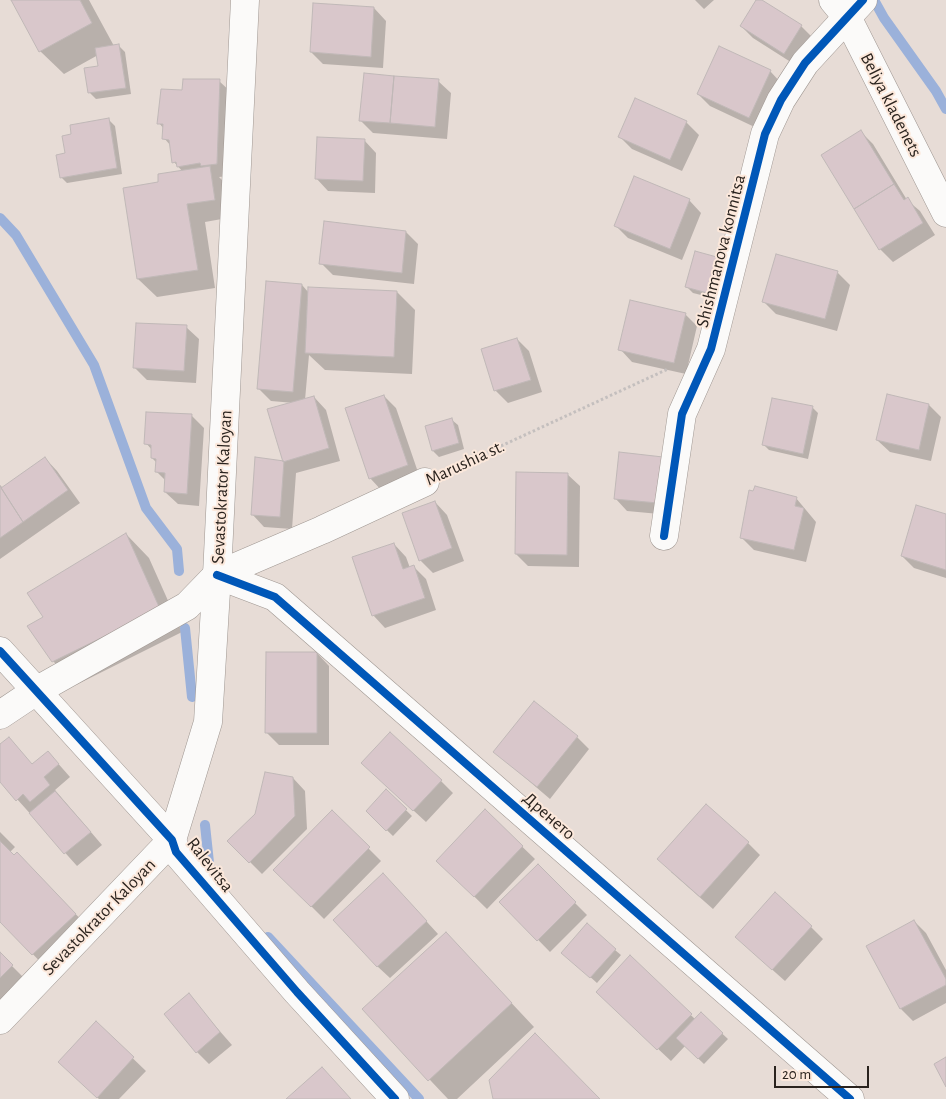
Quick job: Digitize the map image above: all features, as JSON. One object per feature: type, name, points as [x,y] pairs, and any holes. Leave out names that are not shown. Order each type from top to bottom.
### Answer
[{"type":"street","name":"Sevastokrator Kaloyan","points":[[0,1020],[172,840],[208,722],[218,575],[245,0]]},
{"type":"street","name":"Beliya kladenets","points":[[848,6],[946,213]]},
{"type":"street","name":"Shishmanova konnitsa","points":[[664,536],[682,414],[711,349],[765,134],[781,100],[805,63],[848,6]]},
{"type":"street","name":"Marushia st.","points":[[218,575],[322,530],[425,482]]},
{"type":"street","points":[[0,715],[36,691],[187,606],[218,575]]},
{"type":"street","name":"Дренето","points":[[218,575],[275,597],[850,1099]]},
{"type":"street","name":"Ralevitsa","points":[[0,651],[172,840],[176,852],[297,992],[395,1099]]},
{"type":"building","points":[[11,0],[80,0],[92,23],[39,52]]},
{"type":"building","points":[[756,0],[762,0],[802,25],[784,54],[740,26]]},
{"type":"building","points":[[313,3],[374,7],[371,57],[310,52]]},
{"type":"building","points":[[119,44],[126,88],[88,93],[84,68],[98,66],[95,48]]},
{"type":"building","points":[[719,46],[771,70],[749,118],[697,94]]},
{"type":"building","points":[[364,73],[394,76],[390,123],[359,121]]},
{"type":"building","points":[[394,76],[439,79],[435,127],[390,123]]},
{"type":"building","points":[[183,79],[220,79],[217,164],[201,166],[200,163],[177,167],[176,162],[172,163],[169,140],[162,139],[163,124],[157,124],[161,89],[182,90]]},
{"type":"building","points":[[635,98],[687,121],[670,160],[618,137]]},
{"type":"building","points":[[109,118],[117,168],[60,178],[56,155],[65,153],[62,136],[71,134],[70,125]]},
{"type":"building","points":[[861,130],[894,184],[854,209],[821,155]]},
{"type":"building","points":[[317,137],[365,139],[363,181],[315,179]]},
{"type":"building","points":[[210,166],[215,200],[187,204],[198,270],[137,279],[123,188],[158,182],[158,174]]},
{"type":"building","points":[[634,176],[690,199],[670,249],[614,226]]},
{"type":"building","points":[[894,184],[904,200],[908,197],[923,223],[879,250],[854,209]]},
{"type":"building","points":[[324,221],[406,231],[402,273],[319,264]]},
{"type":"building","points":[[695,251],[724,259],[715,295],[685,287]]},
{"type":"building","points":[[776,254],[838,271],[825,319],[762,302]]},
{"type":"building","points":[[266,281],[302,284],[293,392],[257,389]]},
{"type":"building","points":[[308,287],[397,291],[394,357],[305,353]]},
{"type":"building","points":[[630,300],[686,313],[674,363],[618,350]]},
{"type":"building","points":[[136,323],[187,325],[184,371],[133,368]]},
{"type":"building","points":[[517,338],[531,380],[494,391],[481,349]]},
{"type":"building","points":[[887,394],[929,404],[919,450],[876,440]]},
{"type":"building","points":[[384,395],[408,465],[369,479],[345,408]]},
{"type":"building","points":[[314,396],[329,448],[283,462],[267,409]]},
{"type":"building","points":[[772,398],[813,406],[803,454],[762,445]]},
{"type":"building","points":[[146,412],[192,414],[187,494],[164,492],[165,473],[155,472],[156,459],[151,458],[151,445],[144,444]]},
{"type":"building","points":[[452,418],[459,443],[432,451],[425,426]]},
{"type":"building","points":[[619,452],[663,457],[658,503],[614,499]]},
{"type":"building","points":[[45,457],[68,490],[23,522],[1,488]]},
{"type":"building","points":[[255,457],[284,461],[280,517],[251,515]]},
{"type":"building","points":[[516,472],[568,473],[567,555],[515,554]]},
{"type":"building","points":[[0,486],[23,522],[0,538]]},
{"type":"building","points":[[755,486],[797,497],[795,506],[804,508],[794,550],[740,538],[749,490],[753,491]]},
{"type":"building","points":[[435,501],[452,548],[419,561],[402,513]]},
{"type":"building","points":[[916,505],[946,514],[946,570],[901,556]]},
{"type":"building","points":[[126,533],[160,609],[52,662],[27,626],[43,617],[27,593]]},
{"type":"building","points":[[394,543],[403,569],[414,565],[425,598],[372,616],[352,557]]},
{"type":"building","points":[[266,652],[317,652],[317,733],[265,733]]},
{"type":"building","points":[[534,701],[578,736],[537,787],[493,752]]},
{"type":"building","points":[[390,732],[442,780],[413,811],[361,763]]},
{"type":"building","points":[[9,737],[32,764],[48,751],[59,764],[44,777],[50,785],[30,802],[23,794],[16,801],[0,782],[0,744]]},
{"type":"building","points":[[265,772],[293,777],[295,816],[249,863],[227,841],[255,814]]},
{"type":"building","points":[[386,789],[407,809],[386,831],[366,811]]},
{"type":"building","points":[[55,791],[91,832],[64,854],[29,813]]},
{"type":"building","points":[[706,804],[749,842],[700,897],[657,859]]},
{"type":"building","points":[[485,809],[523,846],[474,897],[436,861]]},
{"type":"building","points":[[332,810],[370,847],[311,907],[273,870]]},
{"type":"building","points":[[0,841],[14,855],[17,852],[76,914],[32,955],[0,922]]},
{"type":"building","points":[[538,864],[576,902],[537,941],[499,902]]},
{"type":"building","points":[[383,873],[427,921],[377,967],[333,920]]},
{"type":"building","points":[[775,892],[812,926],[772,970],[735,937]]},
{"type":"building","points":[[914,920],[946,979],[946,985],[900,1009],[866,946]]},
{"type":"building","points":[[587,923],[616,949],[590,978],[561,953]]},
{"type":"building","points":[[446,932],[512,1003],[428,1081],[362,1009]]},
{"type":"building","points":[[0,952],[13,965],[0,978]]},
{"type":"building","points":[[630,955],[692,1014],[657,1050],[596,992]]},
{"type":"building","points":[[189,993],[220,1032],[196,1053],[164,1014]]},
{"type":"building","points":[[701,1012],[723,1033],[698,1059],[676,1038]]},
{"type":"building","points":[[96,1021],[134,1057],[97,1098],[58,1062]]},
{"type":"building","points":[[535,1033],[600,1099],[493,1099],[489,1080]]},
{"type":"building","points":[[946,1057],[946,1087],[934,1064]]},
{"type":"building","points":[[322,1067],[351,1099],[286,1099]]},
{"type":"waterway","points":[[874,0],[884,18],[936,91],[946,109]]},
{"type":"waterway","points":[[0,218],[16,235],[94,365],[146,508],[177,549],[179,571]]},
{"type":"waterway","points":[[185,628],[192,697]]},
{"type":"waterway","points":[[205,825],[210,872],[217,880]]},
{"type":"waterway","points":[[268,937],[419,1099]]},
{"type":"cycle path","points":[[664,536],[682,414],[711,349],[765,134],[781,100],[805,63],[863,0]]},
{"type":"cycle path","points":[[217,575],[275,597],[850,1099]]},
{"type":"cycle path","points":[[0,651],[172,840],[176,852],[297,992],[395,1099]]}]
